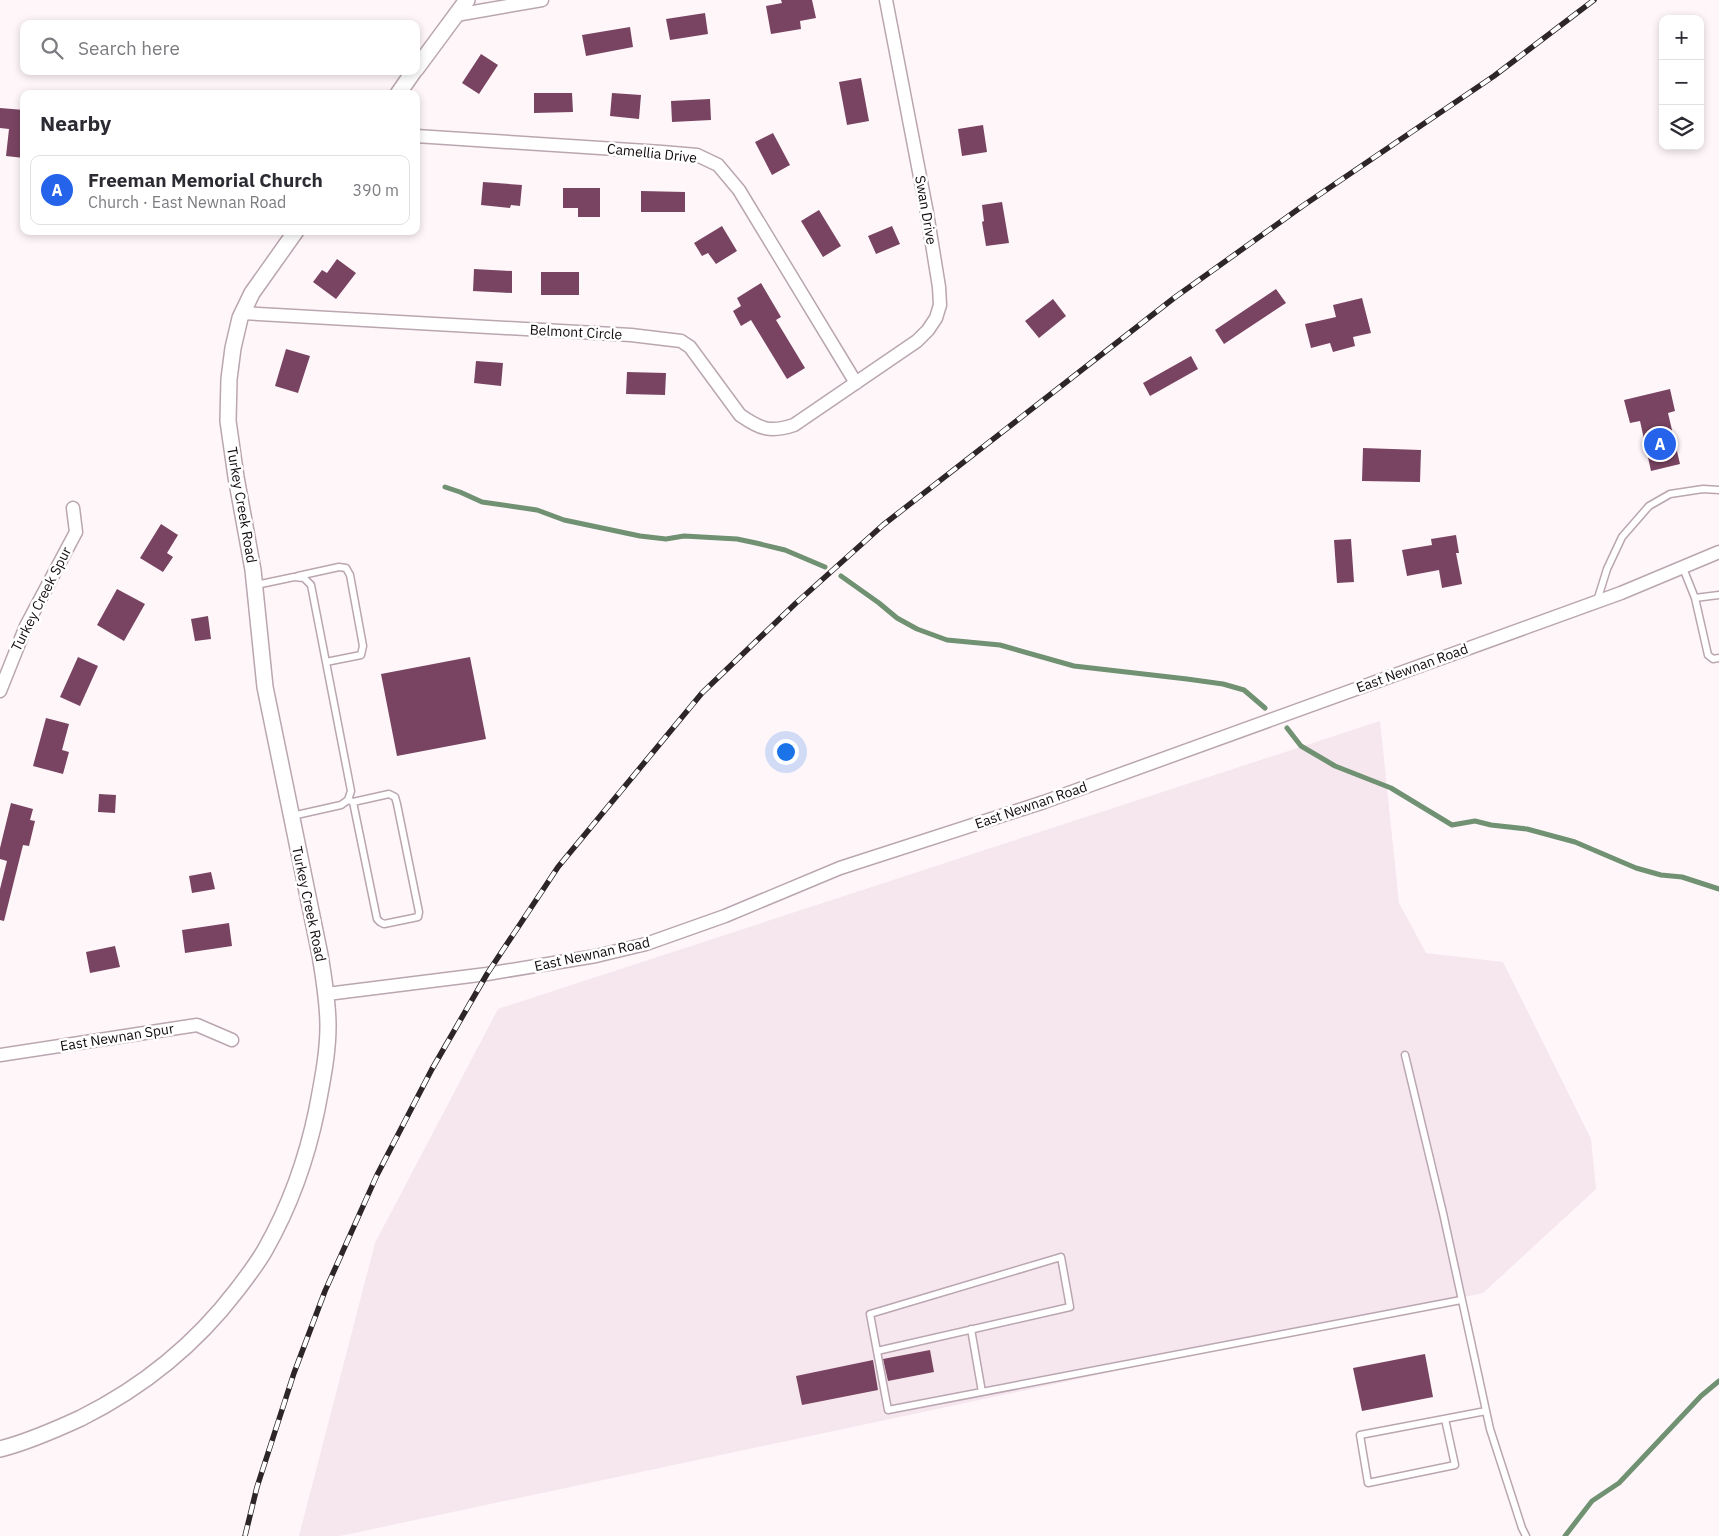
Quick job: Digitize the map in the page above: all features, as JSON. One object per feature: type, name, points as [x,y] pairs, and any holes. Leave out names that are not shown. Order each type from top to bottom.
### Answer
[{"type":"street","points":[[420,63],[467,0]]},
{"type":"street","points":[[456,15],[542,0]]},
{"type":"street","name":"Swan Drive","points":[[856,383],[922,336],[936,318],[940,304],[927,213],[886,0]]},
{"type":"street","points":[[401,90],[411,75]]},
{"type":"street","name":"Camellia Drive","points":[[420,136],[697,155],[718,165],[739,190],[856,383]]},
{"type":"street","name":"Turkey Creek Road","points":[[0,1449],[58,1429],[98,1410],[131,1390],[185,1348],[220,1313],[265,1251],[296,1184],[313,1128],[328,1044],[327,994],[265,687],[255,585],[230,446],[228,421],[229,379],[233,348],[242,313],[252,293],[293,235]]},
{"type":"street","name":"Belmont Circle","points":[[242,313],[631,335],[681,341],[690,347],[740,415],[764,429],[782,429],[794,425],[856,383]]},
{"type":"street","name":"Turkey Creek Spur","points":[[0,691],[26,626],[76,532],[73,508]]},
{"type":"street","name":"East Newnan Road","points":[[327,994],[487,974],[596,956],[646,944],[725,916],[840,868],[1044,802],[1597,601],[1719,552]]},
{"type":"street","name":"East Newnan Spur","points":[[0,1055],[197,1024],[232,1040]]},
{"type":"lane","points":[[1597,601],[1607,569],[1622,536],[1650,506],[1670,494],[1703,489],[1719,490]]},
{"type":"lane","points":[[255,585],[339,567],[346,568],[350,575],[363,646],[361,655],[326,662]]},
{"type":"lane","points":[[1683,568],[1695,598],[1708,655],[1713,658],[1719,658]]},
{"type":"lane","points":[[291,817],[351,801],[389,794],[395,797],[412,876],[418,917],[384,924],[377,918],[351,801],[351,791],[311,585],[304,578],[294,577]]},
{"type":"lane","points":[[1695,598],[1719,595]]},
{"type":"lane","points":[[1405,1055],[1443,1213],[1490,1428],[1526,1536]]},
{"type":"lane","points":[[877,1351],[1070,1307],[1061,1257],[870,1314],[888,1410],[1462,1300]]},
{"type":"lane","points":[[971,1330],[982,1392]]},
{"type":"lane","points":[[1445,1419],[1455,1465],[1368,1483],[1360,1435],[1486,1411]]},
{"type":"shaded area","points":[[1380,721],[1399,903],[1426,953],[1503,962],[1591,1139],[1596,1189],[1483,1293],[340,1536],[299,1536],[375,1243],[498,1009]]},
{"type":"building","points":[[781,0],[812,0],[816,18],[800,21],[801,29],[771,34],[766,6],[782,3]]},
{"type":"building","points":[[705,13],[708,34],[670,40],[666,19]]},
{"type":"building","points":[[630,27],[633,47],[586,56],[582,35]]},
{"type":"building","points":[[481,54],[498,65],[479,94],[462,83]]},
{"type":"building","points":[[861,78],[869,121],[847,125],[839,82]]},
{"type":"building","points":[[534,93],[572,93],[573,112],[534,113]]},
{"type":"building","points":[[612,93],[641,95],[639,119],[610,116]]},
{"type":"building","points":[[710,99],[711,120],[672,122],[671,101]]},
{"type":"building","points":[[0,108],[20,110],[20,158],[6,156],[9,129],[0,128]]},
{"type":"building","points":[[983,125],[987,152],[962,156],[958,129]]},
{"type":"building","points":[[773,133],[790,165],[772,175],[755,142]]},
{"type":"building","points":[[483,182],[522,185],[520,206],[511,205],[510,208],[481,205]]},
{"type":"building","points":[[563,188],[600,188],[600,217],[578,217],[578,208],[563,208]]},
{"type":"building","points":[[641,191],[685,192],[685,212],[641,212]]},
{"type":"building","points":[[1002,202],[1009,243],[986,246],[982,222],[984,221],[982,205]]},
{"type":"building","points":[[819,210],[841,246],[823,257],[801,221]]},
{"type":"building","points":[[722,226],[737,251],[716,264],[708,253],[702,256],[694,243]]},
{"type":"building","points":[[892,226],[900,244],[876,254],[868,236]]},
{"type":"building","points":[[337,259],[356,273],[336,299],[313,282],[322,270],[327,273]]},
{"type":"building","points":[[474,269],[512,271],[512,293],[473,291]]},
{"type":"building","points":[[541,272],[579,272],[579,295],[541,295]]},
{"type":"building","points":[[761,283],[781,317],[776,320],[805,368],[787,379],[751,320],[741,326],[733,311],[741,306],[737,298]]},
{"type":"building","points":[[1276,289],[1286,303],[1224,344],[1215,330]]},
{"type":"building","points":[[1362,298],[1371,333],[1353,337],[1355,346],[1333,352],[1330,343],[1311,348],[1305,324],[1336,317],[1333,305]]},
{"type":"building","points":[[1053,299],[1066,316],[1039,338],[1025,321]]},
{"type":"building","points":[[286,349],[310,356],[298,393],[275,386]]},
{"type":"building","points":[[1191,356],[1198,369],[1150,396],[1143,383]]},
{"type":"building","points":[[476,361],[503,363],[501,386],[474,383]]},
{"type":"building","points":[[627,372],[666,373],[665,395],[626,394]]},
{"type":"building","points":[[1670,389],[1675,411],[1668,413],[1680,464],[1651,471],[1640,421],[1630,423],[1624,400]]},
{"type":"building","points":[[1363,448],[1421,450],[1420,482],[1362,481]]},
{"type":"building","points":[[161,524],[178,535],[167,553],[173,557],[163,572],[140,558]]},
{"type":"building","points":[[1456,535],[1459,553],[1456,553],[1462,584],[1442,588],[1439,570],[1407,576],[1402,550],[1432,545],[1431,539]]},
{"type":"building","points":[[1351,539],[1354,582],[1337,583],[1334,540]]},
{"type":"building","points":[[117,589],[145,604],[124,641],[97,625]]},
{"type":"building","points":[[208,616],[211,639],[195,641],[191,619]]},
{"type":"building","points":[[78,657],[98,666],[80,706],[60,697]]},
{"type":"building","points":[[470,657],[486,739],[397,756],[381,674]]},
{"type":"building","points":[[46,718],[69,724],[62,750],[69,752],[63,774],[33,766]]},
{"type":"building","points":[[99,794],[116,795],[115,813],[98,812]]},
{"type":"building","points":[[11,803],[33,809],[30,820],[35,821],[29,846],[23,845],[4,921],[0,920],[0,889],[7,861],[0,859],[0,848]]},
{"type":"building","points":[[211,872],[215,889],[192,893],[189,876]]},
{"type":"building","points":[[229,923],[232,946],[185,953],[182,930]]},
{"type":"building","points":[[115,946],[120,967],[90,973],[86,952]]},
{"type":"building","points":[[930,1350],[934,1372],[888,1381],[883,1359]]},
{"type":"building","points":[[1425,1354],[1433,1397],[1362,1411],[1353,1368]]},
{"type":"building","points":[[873,1360],[878,1390],[802,1405],[796,1376]]},
{"type":"waterway","points":[[445,487],[482,502],[537,510],[564,520],[640,536],[666,539],[684,536],[737,539],[785,550],[825,567]]},
{"type":"waterway","points":[[841,576],[897,618],[917,629],[947,640],[1000,645],[1074,666],[1223,684],[1244,690],[1265,708]]},
{"type":"waterway","points":[[1287,728],[1301,746],[1335,766],[1391,788],[1452,825],[1475,821],[1491,825],[1527,829],[1575,842],[1636,868],[1661,875],[1682,877],[1719,889]]},
{"type":"waterway","points":[[1565,1536],[1592,1501],[1619,1483],[1701,1396],[1719,1381]]},
{"type":"railway","points":[[245,1536],[257,1487],[294,1373],[325,1291],[377,1175],[432,1069],[487,974],[558,867],[702,693],[795,604],[883,525],[1174,298],[1304,205],[1494,76],[1594,0]]},
{"type":"place","name":"Freeman Memorial Church","points":[[1660,444]]}]
